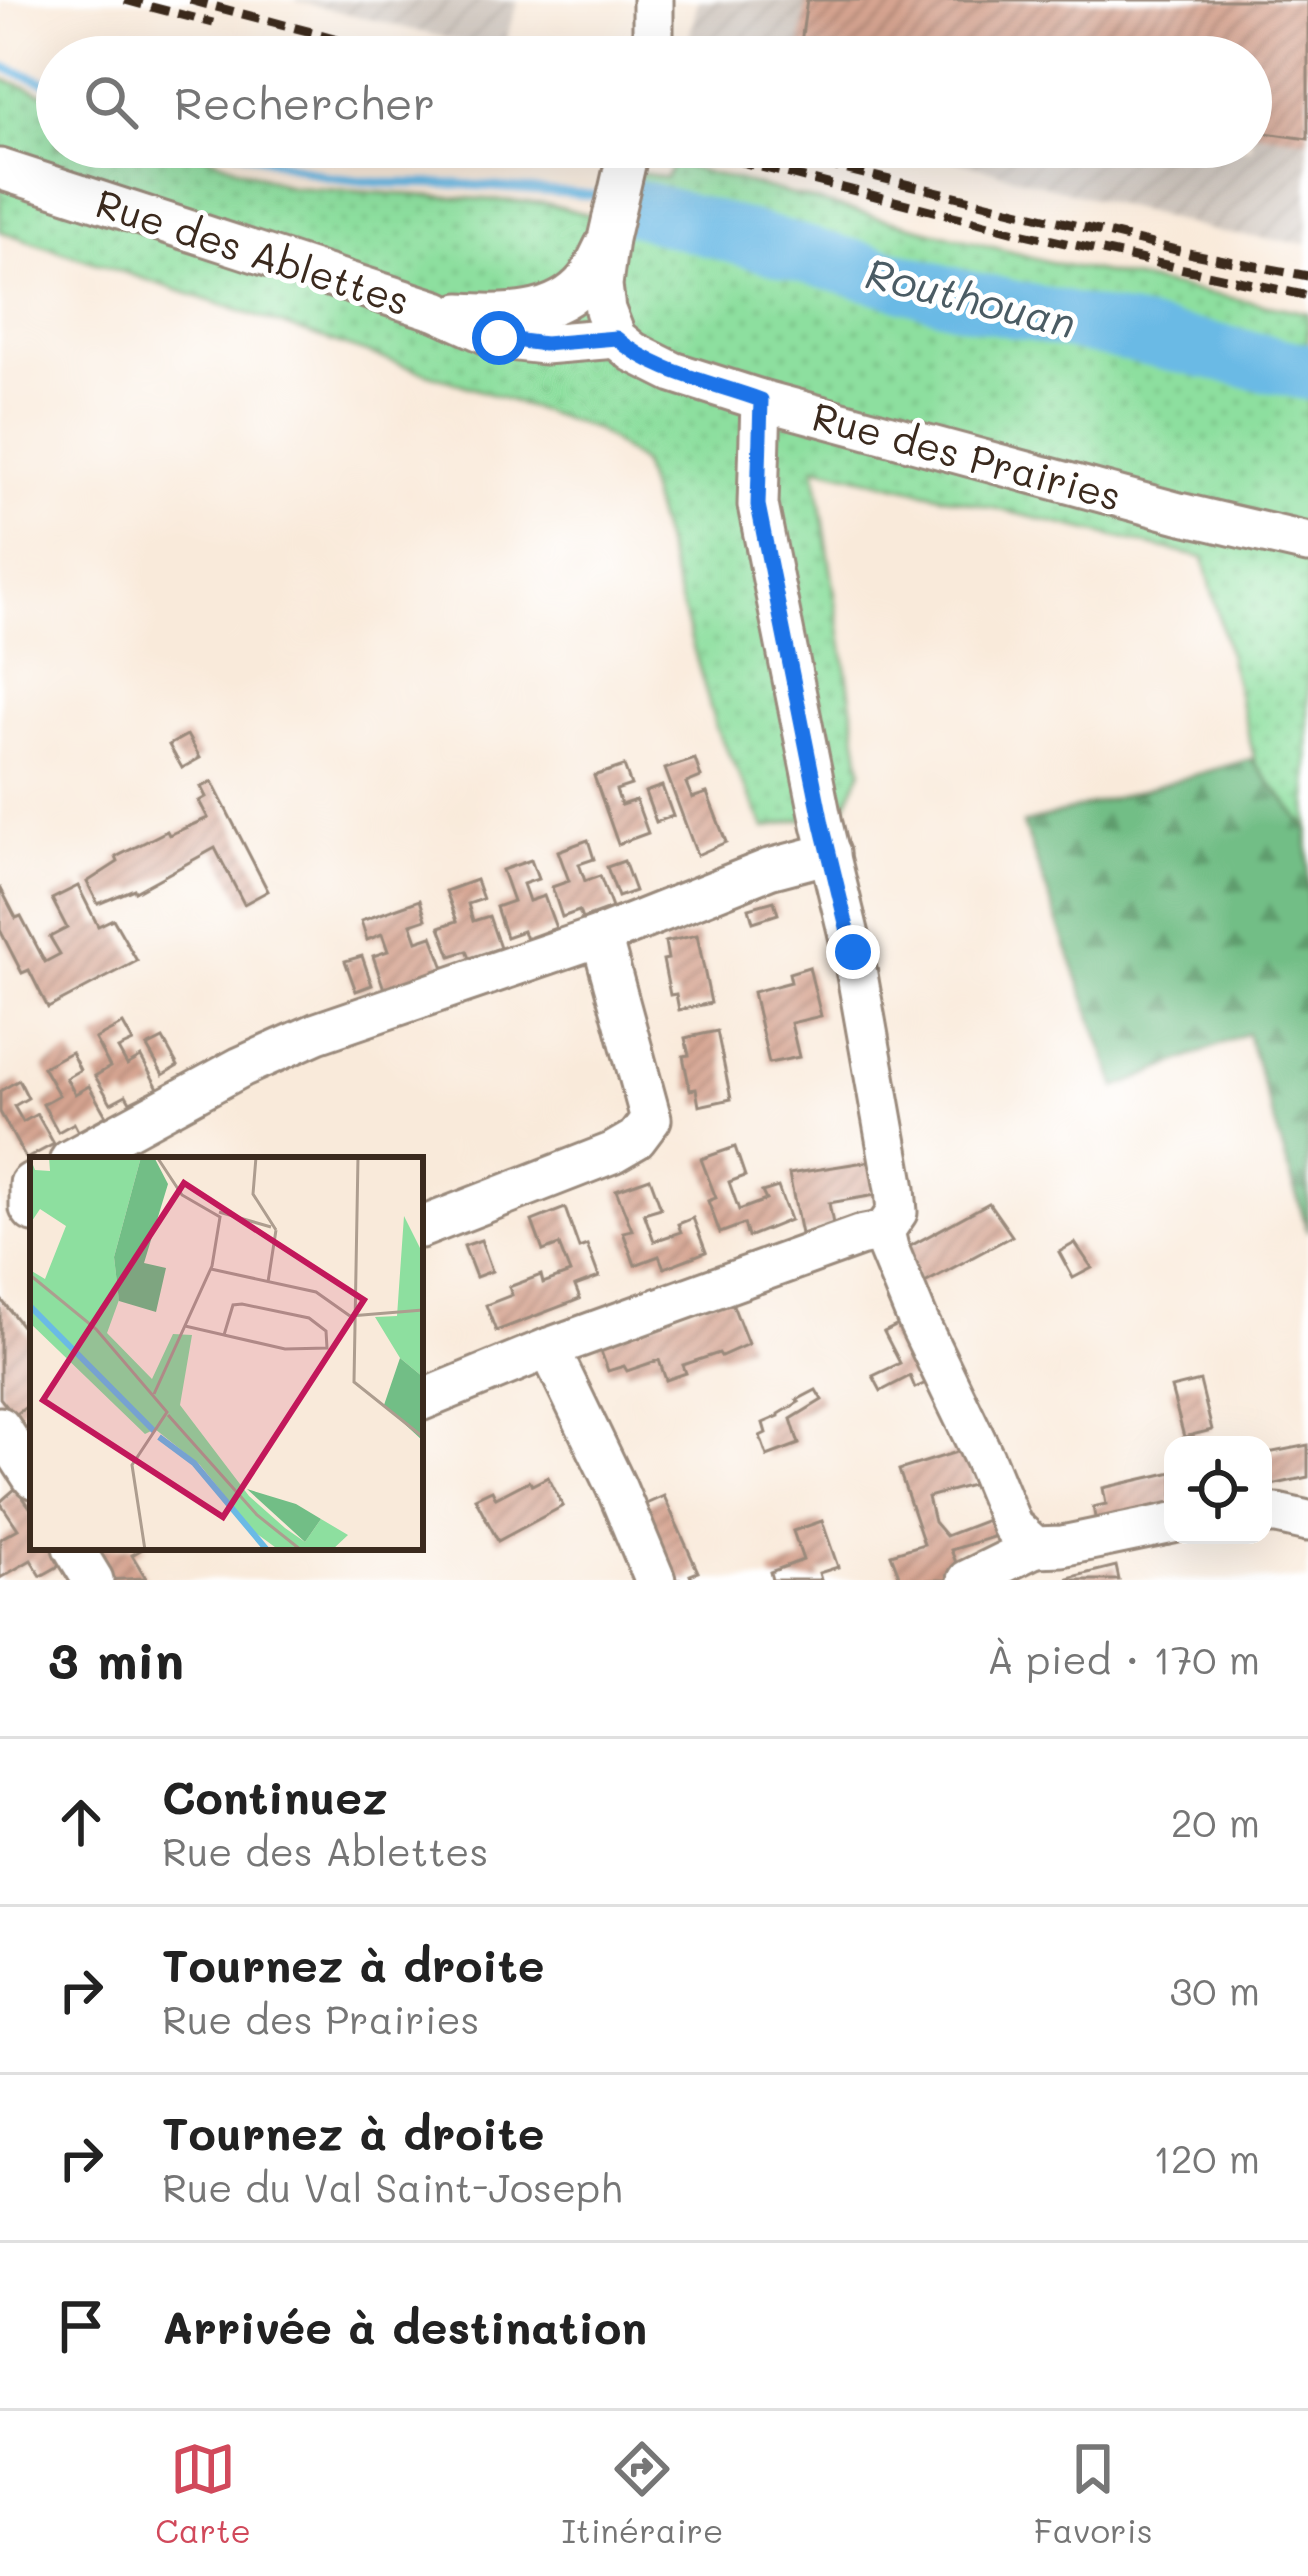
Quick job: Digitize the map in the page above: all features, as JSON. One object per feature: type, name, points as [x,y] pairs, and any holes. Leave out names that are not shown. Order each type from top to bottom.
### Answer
[{"type":"street","points":[[652,0],[653,36]]},
{"type":"street","points":[[616,338],[602,285],[624,168]]},
{"type":"street","name":"Rue des Ablettes","points":[[0,169],[437,311],[499,338],[544,344],[616,338]]},
{"type":"street","name":"Rue des Ablettes","points":[[437,311],[487,315],[539,310],[565,299],[587,279],[608,239]]},
{"type":"street","name":"Rue des Prairies","points":[[616,338],[653,363],[761,400],[1179,514],[1308,543]]},
{"type":"street","points":[[423,1400],[549,1348],[884,1231],[897,1212],[853,952],[822,824],[758,505],[761,400]]},
{"type":"street","points":[[75,1157],[241,1066],[298,1042],[601,936],[769,869],[830,853]]},
{"type":"street","points":[[423,1227],[612,1153],[636,1139],[651,1119],[601,936]]},
{"type":"street","points":[[884,1231],[919,1323],[1012,1526],[1035,1547]]},
{"type":"street","points":[[549,1348],[655,1580]]},
{"type":"street","points":[[1272,1514],[1308,1521]]},
{"type":"street","points":[[968,1580],[1035,1547],[1164,1525]]},
{"type":"street","points":[[75,1550],[93,1580]]},
{"type":"shaded area","points":[[293,0],[518,0],[507,36],[438,36]]},
{"type":"shaded area","points":[[698,0],[1308,0],[1308,244],[1221,233],[983,168],[1272,168],[1272,36],[690,36]]},
{"type":"green space","points":[[0,78],[36,91],[36,168],[240,168],[289,187],[544,203],[644,229],[639,172],[665,178],[671,168],[689,168],[1054,263],[1308,313],[1308,829],[1256,765],[1204,558],[815,466],[862,770],[844,809],[765,828],[716,728],[641,463],[595,429],[0,231]]},
{"type":"green space","points":[[1251,759],[1308,829],[1308,1232],[1247,1033],[1117,1088],[1023,824]]},
{"type":"building","points":[[807,0],[1308,0],[1308,139],[1272,134],[1272,36],[802,36]]},
{"type":"building","points":[[187,735],[200,758],[182,768],[169,745]]},
{"type":"building","points":[[695,759],[701,777],[686,783],[692,798],[707,793],[726,842],[697,855],[665,769]]},
{"type":"building","points":[[624,766],[631,785],[616,790],[621,805],[636,800],[648,833],[618,844],[594,776]]},
{"type":"building","points":[[212,782],[268,891],[244,904],[215,848],[135,892],[98,904],[87,882],[118,862],[116,857],[167,831],[169,835],[208,818],[199,801],[206,797],[201,787]]},
{"type":"building","points":[[662,786],[673,816],[656,822],[645,792]]},
{"type":"building","points":[[588,840],[594,859],[579,864],[585,881],[600,876],[612,908],[582,919],[579,911],[562,917],[552,887],[569,881],[558,851]]},
{"type":"building","points":[[531,860],[538,879],[523,884],[529,901],[544,896],[556,928],[526,939],[523,931],[506,937],[496,907],[513,901],[502,870]]},
{"type":"building","points":[[624,861],[635,891],[618,897],[607,867]]},
{"type":"building","points":[[476,880],[483,899],[468,904],[473,921],[489,916],[500,948],[470,958],[467,951],[451,956],[440,927],[457,921],[446,891]]},
{"type":"building","points":[[78,886],[98,926],[113,919],[137,961],[48,1008],[29,970],[22,973],[0,930],[0,887],[45,962],[60,954],[50,937],[67,928],[52,899]]},
{"type":"building","points":[[420,900],[426,919],[411,924],[417,941],[432,936],[444,968],[384,989],[373,956],[388,951],[382,934],[367,940],[361,921]]},
{"type":"building","points":[[774,901],[778,914],[753,922],[749,908]]},
{"type":"building","points":[[697,935],[711,1003],[679,1010],[676,994],[670,995],[663,960],[668,959],[665,942]]},
{"type":"building","points":[[362,956],[372,985],[356,991],[345,961]]},
{"type":"building","points":[[809,967],[821,1016],[791,1023],[799,1057],[769,1063],[753,992],[791,982],[789,973]]},
{"type":"building","points":[[123,1024],[133,1042],[118,1049],[127,1065],[141,1057],[158,1088],[130,1102],[126,1095],[111,1103],[95,1076],[110,1067],[95,1039]]},
{"type":"building","points":[[717,1031],[731,1099],[699,1106],[696,1089],[690,1090],[683,1056],[689,1055],[685,1038]]},
{"type":"building","points":[[163,1039],[178,1066],[163,1075],[147,1047]]},
{"type":"building","points":[[71,1052],[80,1070],[66,1078],[75,1094],[89,1086],[106,1116],[78,1131],[74,1123],[58,1132],[43,1104],[59,1095],[43,1067]]},
{"type":"building","points":[[19,1080],[28,1098],[14,1106],[23,1122],[37,1114],[54,1144],[26,1159],[0,1112],[0,1091]]},
{"type":"building","points":[[735,1147],[745,1176],[729,1182],[739,1210],[766,1200],[762,1192],[778,1187],[790,1220],[748,1237],[744,1224],[720,1233],[708,1201],[716,1198],[701,1159]]},
{"type":"building","points":[[871,1161],[876,1195],[829,1203],[833,1224],[801,1234],[789,1174]]},
{"type":"building","points":[[650,1178],[661,1208],[644,1213],[654,1241],[681,1232],[678,1224],[693,1218],[706,1252],[664,1268],[659,1256],[635,1265],[623,1232],[632,1230],[616,1190]]},
{"type":"building","points":[[989,1203],[1012,1236],[919,1286],[905,1249]]},
{"type":"building","points":[[565,1208],[579,1248],[587,1245],[599,1277],[575,1286],[580,1299],[496,1331],[486,1305],[512,1295],[509,1287],[541,1275],[543,1283],[570,1273],[559,1245],[543,1251],[532,1221]]},
{"type":"building","points":[[481,1240],[492,1271],[476,1277],[464,1246]]},
{"type":"building","points":[[1075,1243],[1092,1268],[1073,1278],[1059,1252]]},
{"type":"building","points":[[729,1295],[748,1344],[683,1365],[686,1373],[666,1380],[659,1360],[627,1371],[624,1366],[608,1371],[598,1343]]},
{"type":"building","points":[[0,1298],[30,1336],[30,1404],[14,1416],[0,1398]]},
{"type":"building","points":[[902,1323],[930,1381],[915,1388],[910,1376],[881,1391],[873,1376],[900,1363],[884,1332]]},
{"type":"building","points":[[1200,1381],[1212,1430],[1184,1436],[1171,1388]]},
{"type":"building","points":[[816,1390],[822,1400],[791,1419],[799,1444],[767,1456],[760,1436],[766,1433],[763,1423]]},
{"type":"building","points":[[1308,1445],[1308,1477],[1272,1485],[1272,1452]]},
{"type":"building","points":[[963,1450],[975,1484],[928,1497],[934,1522],[946,1536],[990,1519],[996,1536],[951,1550],[960,1573],[950,1580],[901,1580],[891,1554],[924,1544],[899,1470]]},
{"type":"building","points":[[1164,1474],[1164,1507],[1096,1522],[1093,1507],[1106,1504],[1103,1488]]},
{"type":"building","points":[[548,1477],[563,1506],[498,1541],[475,1498],[492,1490],[496,1498]]},
{"type":"building","points":[[16,1488],[30,1507],[30,1550],[55,1550],[61,1559],[57,1567],[41,1576],[31,1560],[0,1578],[0,1539],[18,1529],[0,1502]]},
{"type":"building","points":[[664,1496],[698,1572],[690,1575],[692,1580],[663,1580],[635,1509]]},
{"type":"building","points":[[822,1521],[838,1567],[819,1573],[821,1580],[772,1580],[770,1572],[803,1560],[793,1531]]},
{"type":"building","points":[[85,1550],[141,1550],[132,1555],[146,1578],[105,1580]]},
{"type":"building","points":[[1116,1566],[1119,1580],[1068,1580],[1068,1578]]},
{"type":"waterway","name":"Routhouan","points":[[0,66],[36,79]]},
{"type":"waterway","name":"Routhouan","points":[[299,168],[382,183],[593,195]]},
{"type":"waterway","name":"Routhouan","points":[[637,208],[957,297],[1308,372]]},
{"type":"railway","points":[[125,0],[213,23]]},
{"type":"railway","points":[[190,0],[326,36]]},
{"type":"railway","points":[[765,168],[1020,233],[1308,296]]},
{"type":"railway","points":[[840,168],[1193,254],[1308,276]]},
{"type":"route","points":[[499,338],[544,344],[616,338],[673,372],[761,400],[758,505],[822,824],[853,952]]}]
